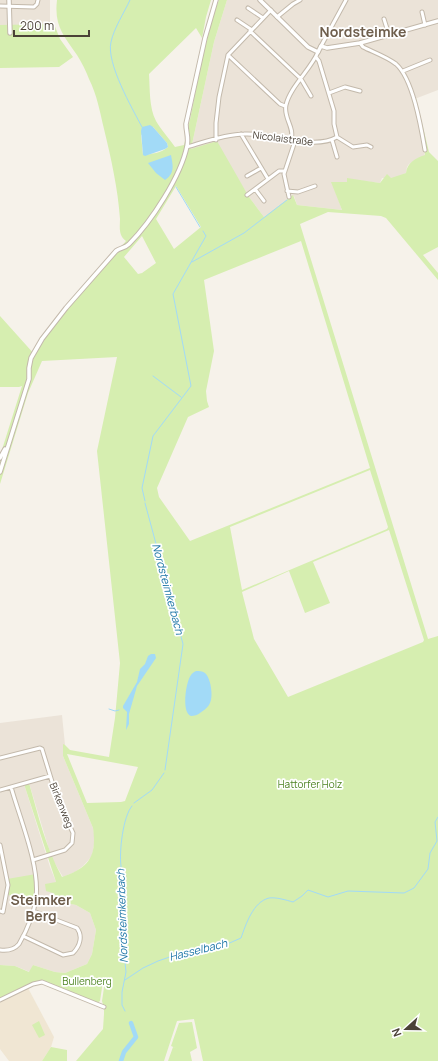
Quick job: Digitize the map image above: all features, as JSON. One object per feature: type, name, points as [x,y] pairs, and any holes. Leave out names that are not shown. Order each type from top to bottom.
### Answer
[{"type":"street","points":[[9,0],[10,33]]},
{"type":"street","points":[[0,6],[34,7],[38,0]]},
{"type":"street","points":[[0,472],[30,379],[30,363],[33,354],[71,302],[116,251],[129,244],[154,214],[174,179],[187,147],[188,138],[186,124],[205,38],[216,0]]},
{"type":"street","points":[[260,0],[308,47],[318,52]]},
{"type":"street","points":[[278,17],[300,0]]},
{"type":"street","points":[[289,197],[284,178],[293,141],[293,133],[286,118],[285,106],[290,95],[316,57],[346,0]]},
{"type":"street","points":[[248,8],[263,18]]},
{"type":"street","points":[[216,140],[219,97],[228,55],[271,10]]},
{"type":"street","points":[[422,12],[425,25]]},
{"type":"street","points":[[384,19],[389,35]]},
{"type":"street","points":[[237,20],[251,30],[301,79],[311,96]]},
{"type":"street","points":[[321,46],[327,48],[360,43],[438,21]]},
{"type":"street","points":[[360,43],[363,47],[395,63],[403,71],[416,107],[426,150]]},
{"type":"street","points":[[228,55],[280,104],[285,106]]},
{"type":"street","points":[[316,57],[319,61],[334,111],[334,124],[337,137],[354,147],[367,145],[371,146]]},
{"type":"street","points":[[403,71],[430,60]]},
{"type":"street","points":[[329,93],[345,87],[360,91]]},
{"type":"street","points":[[241,134],[268,179]]},
{"type":"street","name":"Nicolaistraße","points":[[187,147],[241,134],[265,135],[293,141],[316,142],[330,141],[337,137]]},
{"type":"street","points":[[332,140],[337,157]]},
{"type":"street","points":[[246,176],[261,168]]},
{"type":"street","points":[[247,195],[279,171],[285,171]]},
{"type":"street","points":[[287,191],[298,192],[315,186]]},
{"type":"street","points":[[255,189],[264,201]]},
{"type":"street","points":[[0,458],[10,440]]},
{"type":"street","name":"Birkenweg","points":[[0,758],[40,748],[42,749],[57,798],[73,833],[73,839],[69,847],[65,850],[33,860]]},
{"type":"street","points":[[0,790],[50,776]]},
{"type":"street","points":[[0,950],[10,950],[15,948],[24,936],[36,898],[37,882],[33,860],[11,787]]},
{"type":"street","points":[[0,845],[8,885],[3,912],[0,911]]},
{"type":"street","points":[[24,936],[63,955],[73,952],[78,946],[81,936],[78,928],[33,911]]},
{"type":"street","points":[[0,1000],[33,984],[42,982],[104,1007]]},
{"type":"shaded area","points":[[0,0],[50,0],[50,25],[0,25]]},
{"type":"shaded area","points":[[227,0],[438,0],[438,90],[412,100],[420,126],[425,156],[418,158],[409,164],[406,173],[391,179],[382,178],[380,183],[347,179],[347,182],[332,182],[342,210],[297,205],[294,196],[264,217],[238,179],[191,149],[214,42]]},
{"type":"shaded area","points":[[62,715],[65,745],[63,745],[63,756],[93,828],[95,839],[92,856],[75,872],[63,877],[54,862],[29,783],[24,784],[56,882],[53,893],[56,901],[76,905],[90,913],[96,930],[92,954],[87,964],[65,973],[55,972],[33,965],[30,972],[15,966],[0,965],[0,723]]},
{"type":"shaded area","points":[[28,988],[54,1037],[51,1047],[42,1061],[9,1061],[0,1049],[0,1001]]},
{"type":"green space","points":[[57,0],[211,0],[202,38],[196,28],[149,74],[150,98],[154,116],[175,147],[184,145],[207,35],[219,0],[227,0],[214,42],[191,149],[217,141],[249,197],[264,217],[293,195],[297,205],[342,210],[331,182],[347,182],[347,178],[380,183],[387,174],[391,178],[406,173],[408,166],[412,161],[425,155],[420,126],[412,100],[416,98],[429,152],[438,161],[438,247],[423,255],[438,273],[438,280],[386,218],[381,216],[328,212],[300,224],[428,639],[438,636],[438,1061],[203,1061],[194,1019],[177,1021],[164,1061],[76,1061],[103,1029],[104,1008],[102,1001],[105,981],[107,978],[103,981],[100,1001],[97,1003],[42,980],[0,1000],[0,965],[15,966],[29,972],[33,965],[55,972],[65,973],[87,964],[92,954],[96,930],[90,913],[76,905],[56,901],[53,893],[46,891],[45,884],[56,882],[24,784],[29,783],[47,843],[62,877],[85,865],[89,860],[94,846],[93,828],[63,756],[63,744],[70,750],[109,757],[115,718],[120,663],[97,451],[117,357],[42,361],[28,393],[0,484],[0,456],[22,386],[0,387],[0,316],[35,355],[48,332],[126,241],[123,239],[120,231],[116,185],[100,110],[92,85],[82,64],[58,23],[56,9]],"holes":[[[153,127],[167,143],[168,147],[153,154],[143,155],[141,135]],[[176,186],[201,227],[174,249],[156,219]],[[142,236],[156,263],[142,273],[138,274],[124,257]],[[301,241],[370,468],[190,541],[159,497],[157,488],[188,417],[209,407],[206,391],[214,351],[204,280]],[[370,470],[388,527],[387,529],[242,590],[230,527]],[[389,530],[424,640],[423,642],[288,697],[254,639],[242,592],[289,571],[305,613],[330,603],[313,562]],[[67,754],[138,767],[125,801],[87,803]]]},
{"type":"green space","points":[[54,24],[60,39],[73,57],[59,67],[0,68],[0,25]]},
{"type":"green space","points":[[36,874],[36,898],[7,895],[7,879]]},
{"type":"green space","points":[[39,1021],[45,1035],[39,1038],[32,1025]]},
{"type":"green space","points":[[192,1022],[197,1048],[190,1052],[192,1061],[168,1061],[173,1047],[178,1049],[171,1046],[179,1023]]},
{"type":"green space","points":[[51,1047],[67,1050],[67,1061],[42,1061]]},
{"type":"water","points":[[150,125],[167,143],[168,147],[145,156],[143,155],[141,131],[142,127]]},
{"type":"water","points":[[171,155],[173,166],[172,172],[165,180],[156,173],[148,163]]},
{"type":"water","points":[[155,654],[156,658],[137,686],[129,714],[129,724],[126,730],[127,712],[123,706],[137,682],[140,669],[145,664],[148,656]]},
{"type":"water","points":[[196,671],[205,673],[209,679],[212,693],[211,702],[198,714],[191,716],[188,714],[186,709],[185,697],[189,678]]},
{"type":"waterway","name":"Nordsteimkerbach","points":[[130,0],[114,31],[110,51],[116,73],[126,97],[142,127]]},
{"type":"waterway","name":"Nordsteimkerbach","points":[[176,187],[200,227]]},
{"type":"waterway","points":[[192,262],[244,233],[287,200]]},
{"type":"waterway","name":"Nordsteimkerbach","points":[[145,501],[142,488],[153,436],[191,386],[173,294],[206,236],[203,231]]},
{"type":"waterway","points":[[153,376],[181,397]]},
{"type":"waterway","name":"Nordsteimkerbach","points":[[145,503],[183,644],[165,770]]},
{"type":"waterway","points":[[109,709],[115,711],[119,710]]},
{"type":"waterway","name":"Nordsteimkerbach","points":[[134,803],[152,790],[164,773]]},
{"type":"waterway","name":"Nordsteimkerbach","points":[[125,1011],[122,1005],[122,992],[126,972],[120,913],[121,852],[122,834],[126,818],[132,806]]},
{"type":"waterway","name":"Hasselbach","points":[[125,980],[143,968],[158,961],[205,946],[225,945],[241,938],[254,909],[263,900],[269,898],[278,898],[293,902],[308,890],[328,897],[348,891],[404,893],[414,888],[428,869],[430,853],[437,841],[435,822],[438,817]]},
{"type":"waterway","name":"Hasselbach","points":[[121,1061],[124,1052],[136,1037],[131,1023]]},
{"type":"district","name":"Nordsteimke","points":[[363,32]]},
{"type":"district","name":"Steimker Berg","points":[[41,908]]},
{"type":"park label","name":"Hattorfer Holz","points":[[310,784]]},
{"type":"park label","name":"Bullenberg","points":[[87,981]]}]
